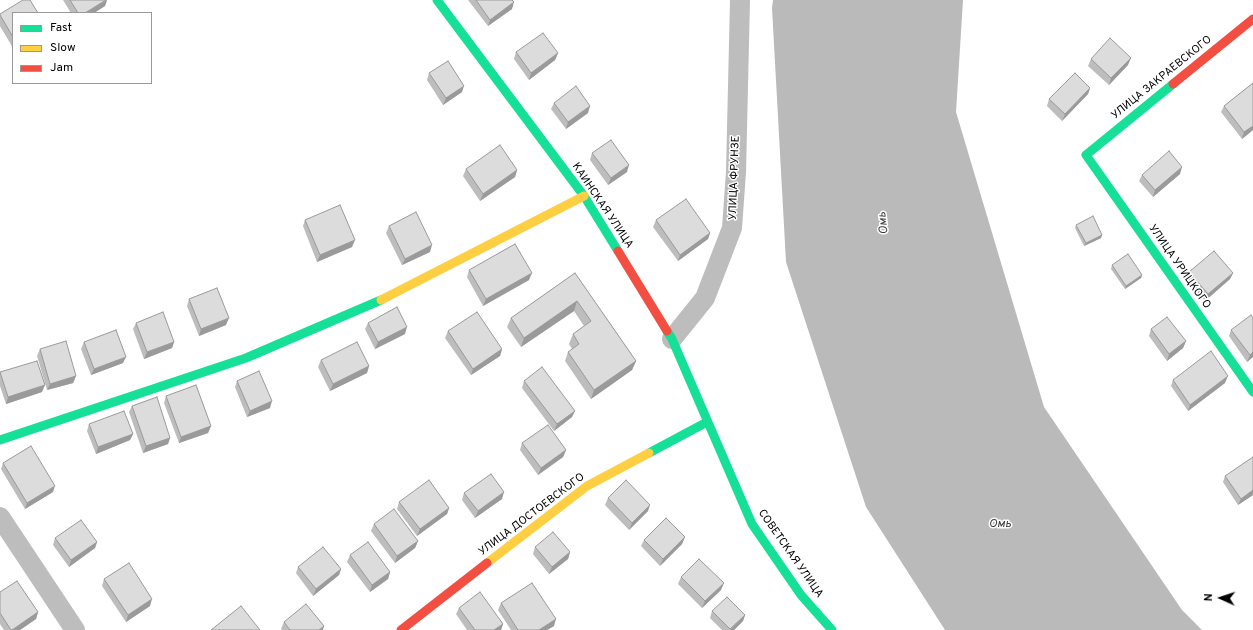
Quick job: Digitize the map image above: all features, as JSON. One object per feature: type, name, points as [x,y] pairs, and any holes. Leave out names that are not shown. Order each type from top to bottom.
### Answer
[{"type":"street","name":"КАИНСКАЯ УЛИЦА","points":[[437,0],[584,196],[672,339],[707,422]]},
{"type":"street","name":"УЛИЦА ФРУНЗЕ","points":[[672,339],[706,298],[732,228],[736,172],[740,0]]},
{"type":"street","name":"УЛИЦА ЗАКРАЕВСКОГО","points":[[1086,155],[1253,19]]},
{"type":"street","name":"УЛИЦА УРИЦКОГО","points":[[1086,155],[1253,392]]},
{"type":"street","points":[[0,440],[246,358],[386,298],[584,196]]},
{"type":"street","name":"УЛИЦА ДОСТОЕВСКОГО","points":[[401,630],[587,486],[707,422]]},
{"type":"street","name":"СОВЕТСКАЯ УЛИЦА","points":[[707,422],[752,524],[801,595],[832,630]]},
{"type":"street","points":[[0,517],[75,630]]},
{"type":"water","name":"Омь","points":[[773,0],[963,0],[956,112],[1044,407],[1182,610],[1202,630],[945,630],[866,507],[786,262],[772,8]]},
{"type":"building","points":[[23,0],[30,0],[37,12],[12,12],[12,35],[0,14]]},
{"type":"building","points":[[70,0],[106,0],[87,12],[77,12]]},
{"type":"building","points":[[476,0],[512,0],[514,2],[490,20]]},
{"type":"building","points":[[543,33],[558,53],[531,73],[516,52]]},
{"type":"building","points":[[1110,38],[1131,58],[1111,78],[1091,59]]},
{"type":"building","points":[[448,61],[464,86],[446,98],[429,73]]},
{"type":"building","points":[[1075,73],[1090,88],[1065,114],[1049,99]]},
{"type":"building","points":[[1253,83],[1253,126],[1244,132],[1224,106]]},
{"type":"building","points":[[576,86],[590,106],[568,122],[554,103]]},
{"type":"building","points":[[611,140],[629,165],[611,178],[592,153]]},
{"type":"building","points":[[500,145],[517,170],[483,194],[466,169]]},
{"type":"building","points":[[1169,151],[1182,167],[1155,190],[1142,175]]},
{"type":"building","points":[[686,199],[710,233],[680,255],[656,220]]},
{"type":"building","points":[[340,205],[355,240],[320,255],[305,220]]},
{"type":"building","points":[[416,212],[432,245],[405,259],[389,226]]},
{"type":"building","points":[[1093,216],[1102,235],[1086,243],[1076,225]]},
{"type":"building","points":[[515,244],[532,273],[486,299],[469,270]]},
{"type":"building","points":[[1214,251],[1233,273],[1208,294],[1189,272]]},
{"type":"building","points":[[1128,254],[1142,275],[1126,286],[1112,265]]},
{"type":"building","points":[[575,273],[636,361],[594,390],[568,352],[579,344],[573,334],[591,321],[577,301],[524,338],[511,318]]},
{"type":"building","points":[[217,288],[229,318],[201,329],[189,299]]},
{"type":"building","points":[[397,307],[407,327],[378,342],[368,323]]},
{"type":"building","points":[[163,312],[174,342],[147,352],[136,323]]},
{"type":"building","points":[[477,312],[502,349],[473,369],[448,331]]},
{"type":"building","points":[[1251,315],[1253,318],[1253,352],[1250,355],[1231,330]]},
{"type":"building","points":[[1167,317],[1186,341],[1169,354],[1151,329]]},
{"type":"building","points":[[116,330],[126,357],[94,369],[84,342]]},
{"type":"building","points":[[66,341],[76,376],[50,384],[40,349]]},
{"type":"building","points":[[357,342],[369,366],[333,384],[321,360]]},
{"type":"building","points":[[1211,351],[1228,376],[1190,405],[1173,380]]},
{"type":"building","points":[[37,361],[45,385],[8,397],[0,372]]},
{"type":"building","points":[[542,367],[575,411],[557,424],[524,381]]},
{"type":"building","points":[[259,371],[272,401],[250,411],[237,381]]},
{"type":"building","points":[[196,385],[211,426],[181,437],[166,396]]},
{"type":"building","points":[[157,397],[170,438],[146,446],[132,406]]},
{"type":"building","points":[[124,411],[133,434],[98,447],[89,424]]},
{"type":"building","points":[[548,425],[566,450],[541,468],[522,443]]},
{"type":"building","points":[[31,446],[55,486],[27,503],[3,463]]},
{"type":"building","points":[[1253,457],[1253,490],[1241,499],[1225,476]]},
{"type":"building","points":[[491,474],[504,492],[478,511],[464,493]]},
{"type":"building","points":[[429,480],[449,508],[420,529],[399,502]]},
{"type":"building","points":[[626,480],[650,505],[632,523],[608,498]]},
{"type":"building","points":[[394,509],[418,541],[397,556],[374,524]]},
{"type":"building","points":[[666,518],[685,537],[663,559],[644,540]]},
{"type":"building","points":[[81,520],[97,542],[71,560],[55,538]]},
{"type":"building","points":[[553,532],[570,552],[552,567],[535,547]]},
{"type":"building","points":[[368,542],[390,572],[372,585],[350,555]]},
{"type":"building","points":[[323,547],[341,569],[316,589],[298,567]]},
{"type":"building","points":[[699,559],[724,583],[705,601],[681,577]]},
{"type":"building","points":[[129,563],[152,599],[128,615],[104,579]]},
{"type":"building","points":[[17,581],[38,612],[11,630],[0,613],[0,592]]},
{"type":"building","points":[[532,583],[556,619],[539,630],[518,630],[501,603]]},
{"type":"building","points":[[480,592],[503,624],[494,630],[475,630],[459,608]]},
{"type":"building","points":[[727,597],[745,615],[730,629],[712,611]]},
{"type":"building","points":[[306,604],[324,626],[319,630],[290,630],[284,622]]},
{"type":"building","points":[[241,606],[260,630],[211,630]]},
{"type":"traffic: fast","points":[[437,0],[584,196],[618,251]]},
{"type":"traffic: fast","points":[[1173,84],[1086,155],[1253,392]]},
{"type":"traffic: fast","points":[[0,440],[246,358],[381,300]]},
{"type":"traffic: fast","points":[[667,331],[672,339],[752,524],[801,595],[832,630]]},
{"type":"traffic: fast","points":[[649,453],[707,422]]},
{"type":"traffic: slow","points":[[381,300],[584,196]]},
{"type":"traffic: slow","points":[[487,563],[587,486],[649,453]]},
{"type":"traffic: jam","points":[[1173,84],[1253,19]]},
{"type":"traffic: jam","points":[[618,251],[667,331]]},
{"type":"traffic: jam","points":[[401,630],[487,563]]}]
